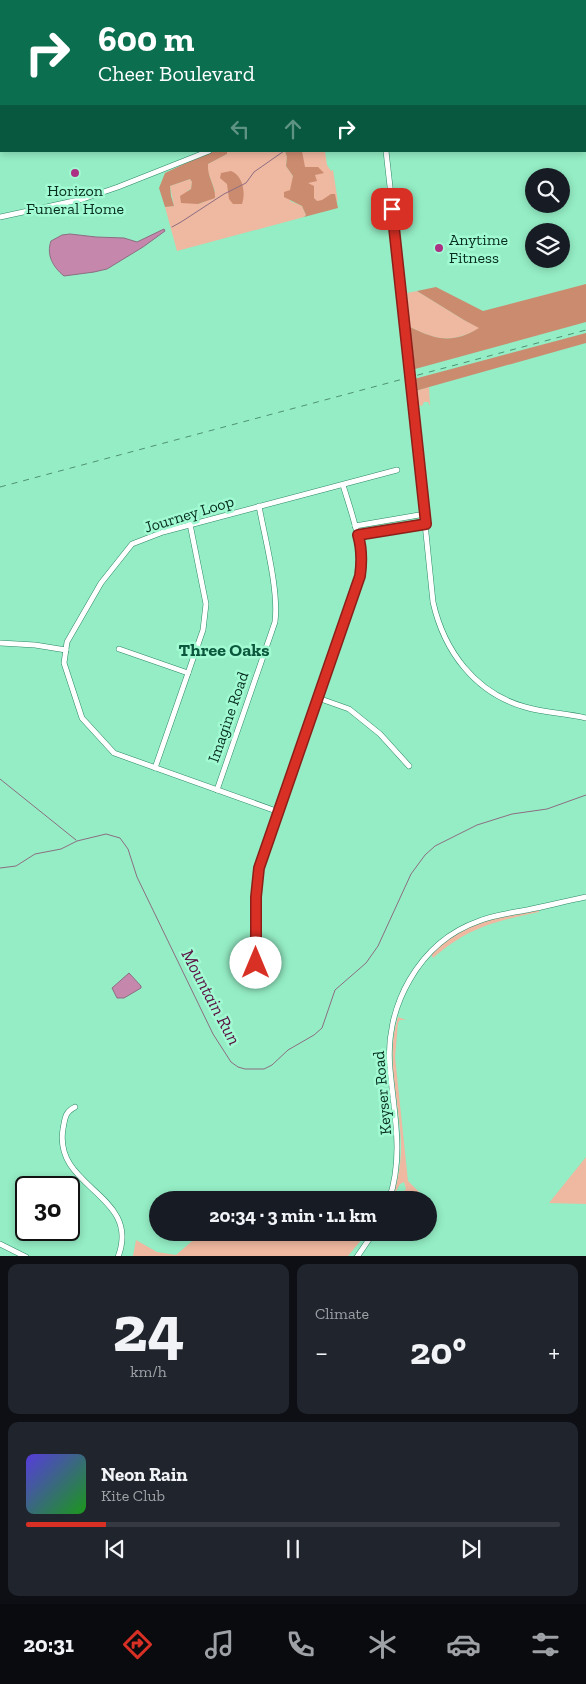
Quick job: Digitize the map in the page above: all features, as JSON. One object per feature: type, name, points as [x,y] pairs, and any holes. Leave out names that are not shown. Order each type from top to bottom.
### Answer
[{"type":"street","points":[[0,217],[83,200],[206,152]]},
{"type":"street","points":[[386,152],[410,365],[430,577],[436,614],[450,648],[464,668],[482,685],[517,705],[586,718]]},
{"type":"street","name":"Journey Loop","points":[[279,812],[114,753],[82,718],[64,663],[67,642],[101,583],[132,544],[190,524],[397,470]]},
{"type":"street","points":[[256,963],[256,897],[259,868],[360,576],[362,562],[361,546],[343,485]]},
{"type":"street","name":"Imagine Road","points":[[217,790],[275,622],[276,613],[272,578],[259,506]]},
{"type":"street","points":[[355,526],[425,514]]},
{"type":"street","points":[[155,768],[203,630],[206,604],[190,524]]},
{"type":"street","points":[[358,535],[426,524]]},
{"type":"street","points":[[0,642],[66,650]]},
{"type":"street","points":[[119,649],[188,673]]},
{"type":"street","points":[[318,698],[349,709],[380,734],[409,766]]},
{"type":"street","name":"Keyser Road","points":[[391,1191],[396,1169],[398,1141],[390,1069],[390,1042],[400,1001],[410,978],[432,950],[453,934],[474,922],[498,915],[586,897]]},
{"type":"street","points":[[75,1106],[66,1114],[62,1139],[64,1152],[73,1170],[118,1216],[122,1241],[118,1256]]},
{"type":"street","points":[[357,1256],[368,1241]]},
{"type":"street","points":[[0,1244],[26,1256]]},
{"type":"shaded area","points":[[209,152],[227,152],[227,154],[208,164],[215,198],[198,204],[181,203],[180,196],[191,189],[192,182],[190,179],[170,186],[174,206],[165,207],[159,188],[165,173]]},
{"type":"shaded area","points":[[227,152],[285,152],[286,166],[293,176],[290,201],[302,206],[306,215],[177,251],[165,207],[174,206],[170,186],[190,179],[192,182],[191,189],[187,191],[198,204],[204,202],[215,191],[208,172],[208,164],[227,154]]},
{"type":"shaded area","points":[[285,152],[302,152],[305,167],[318,167],[324,173],[315,175],[317,181],[308,183],[314,186],[314,198],[317,201],[335,194],[338,208],[304,217],[306,215],[302,206],[284,197],[284,192],[290,190],[293,176],[286,166]]},
{"type":"shaded area","points":[[301,152],[325,152],[327,165],[331,171],[333,170],[338,202],[334,196],[322,203],[314,202],[306,185]]},
{"type":"shaded area","points":[[231,171],[241,181],[244,195],[242,204],[233,204],[229,199],[227,184],[220,178],[221,173]]},
{"type":"shaded area","points":[[164,229],[165,231],[143,247],[107,269],[64,276],[51,260],[49,251],[51,241],[62,235],[124,238],[137,242]]},
{"type":"shaded area","points":[[586,284],[586,322],[415,369],[410,327],[428,335],[444,338],[461,336],[479,328],[417,291],[436,287],[483,311]]},
{"type":"shaded area","points":[[417,291],[480,328],[461,336],[445,338],[429,335],[410,327],[407,293]]},
{"type":"shaded area","points":[[586,333],[586,343],[415,391],[414,379]]},
{"type":"shaded area","points":[[429,387],[430,406],[428,402],[424,402],[422,406],[416,404],[415,391]]},
{"type":"shaded area","points":[[539,909],[539,912],[496,922],[471,932],[446,947],[433,958],[431,954],[454,934],[480,922]]},
{"type":"shaded area","points":[[129,973],[141,988],[124,998],[117,998],[112,988]]},
{"type":"shaded area","points":[[398,1017],[406,1020],[400,1020],[398,1023],[395,1057],[408,1181],[418,1191],[404,1191],[406,1189],[404,1182],[395,1191],[401,1148],[393,1063],[394,1032]]},
{"type":"shaded area","points":[[586,1157],[586,1204],[549,1203]]},
{"type":"shaded area","points":[[136,1240],[157,1252],[176,1255],[191,1242],[360,1241],[348,1256],[133,1256]]},
{"type":"waterway","points":[[172,227],[224,194],[246,183],[254,172],[283,152]]},
{"type":"waterway","points":[[0,779],[76,840]]},
{"type":"waterway","name":"Mountain Run","points":[[0,868],[16,866],[35,854],[61,849],[77,841],[106,834],[120,838],[128,849],[137,877],[213,1034],[231,1062],[238,1067],[264,1069],[272,1065],[288,1050],[314,1035],[322,1028],[335,990],[366,963],[378,946],[411,874],[425,855],[435,846],[477,825],[512,814],[547,809],[586,795]]},
{"type":"railway","points":[[0,487],[586,330]]},
{"type":"place","name":"Horizon Funeral Home","points":[[75,173]]},
{"type":"place","name":"Anytime Fitness","points":[[439,248]]},
{"type":"district","name":"Three Oaks","points":[[224,650]]},
{"type":"route","points":[[256,963],[256,897],[259,868],[360,576],[362,562],[358,535],[426,524],[392,209]]}]
